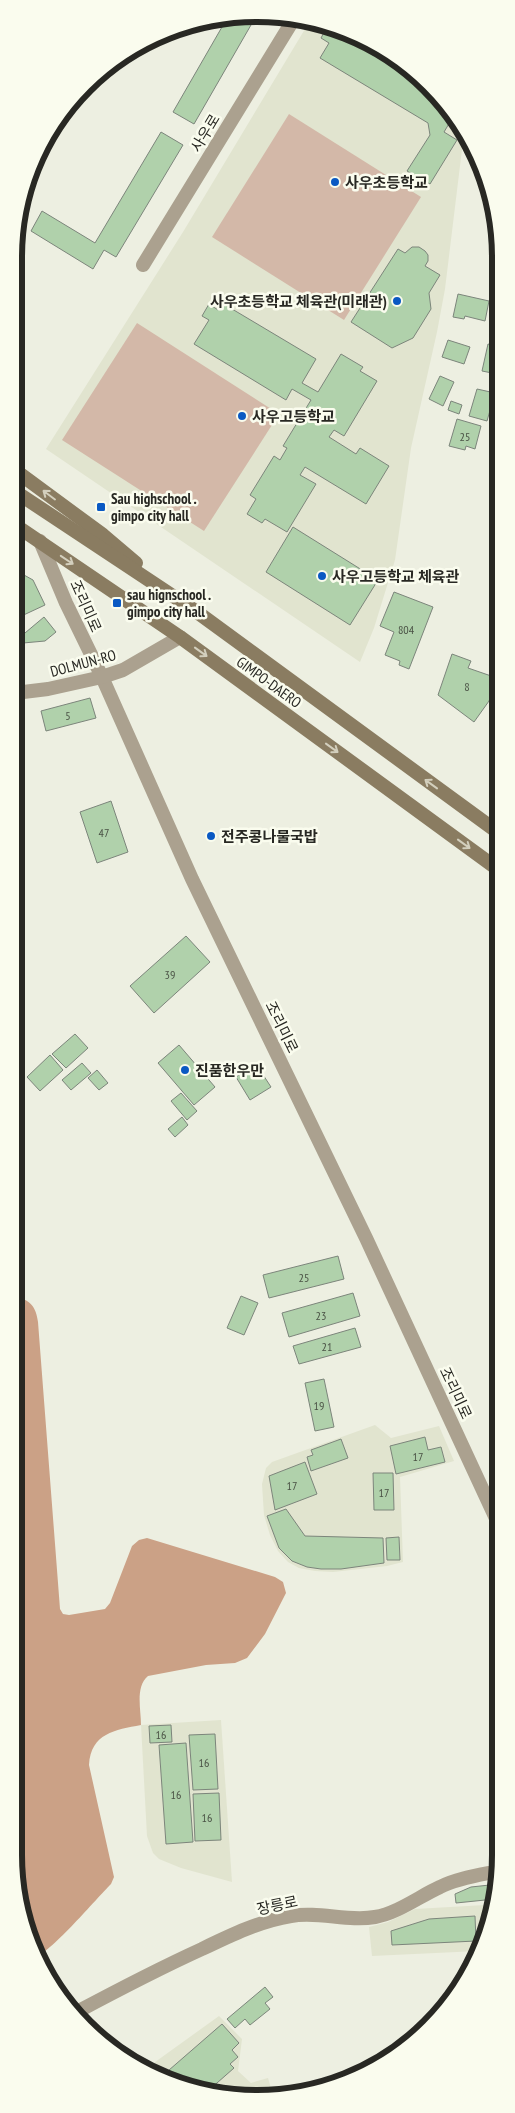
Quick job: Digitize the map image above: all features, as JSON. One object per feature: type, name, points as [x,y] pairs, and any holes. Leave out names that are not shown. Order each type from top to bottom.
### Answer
[{"type":"main road","points":[[22,475],[103,535],[197,612]]},
{"type":"main road","name":"GIMPO-DAERO","points":[[22,496],[197,612],[492,828]]},
{"type":"main road","name":"GIMPO-DAERO","points":[[22,530],[180,637],[492,865]]},
{"type":"street","name":"사우로","points":[[143,265],[290,25]]},
{"type":"street","name":"조리미로","points":[[40,541],[66,603],[102,678],[192,879],[366,1238],[492,1510]]},
{"type":"street","name":"DOLMUN-RO","points":[[22,692],[102,678],[130,667],[180,637]]},
{"type":"street","name":"장릉로","points":[[81,2010],[150,1972],[262,1923],[293,1916],[376,1917],[443,1886],[466,1878],[492,1873]]},
{"type":"shaded area","name":"사우고등학교","points":[[305,29],[347,40],[375,54],[401,71],[424,91],[444,114],[463,143],[445,289],[411,448],[395,560],[374,628],[360,662],[46,449],[183,232]]},
{"type":"shaded area","points":[[289,114],[421,197],[344,320],[212,237]]},
{"type":"shaded area","points":[[137,323],[279,414],[204,531],[62,440]]},
{"type":"shaded area","points":[[22,1299],[34,1308],[38,1322],[60,1609],[63,1614],[69,1615],[105,1609],[110,1603],[132,1546],[139,1540],[147,1538],[275,1577],[283,1582],[286,1593],[265,1634],[247,1658],[235,1663],[206,1665],[148,1676],[141,1686],[140,1692],[141,1725],[114,1731],[99,1740],[94,1746],[89,1765],[114,1877],[111,1884],[74,1924],[44,1952],[35,1931],[27,1901],[22,1856]]},
{"type":"shaded area","points":[[375,1425],[391,1438],[439,1426],[454,1461],[400,1477],[403,1562],[387,1566],[333,1572],[299,1568],[288,1562],[278,1551],[270,1535],[264,1515],[262,1484],[266,1468],[272,1462]]},
{"type":"shaded area","points":[[221,1720],[232,1882],[181,1868],[159,1859],[153,1853],[147,1836],[141,1725]]},
{"type":"shaded area","points":[[485,1905],[480,1931],[472,1951],[372,1956],[369,1927],[388,1922],[415,1909]]},
{"type":"shaded area","points":[[219,2016],[242,2039],[238,2071],[251,2083],[268,2078],[272,2090],[242,2090],[212,2086],[182,2078],[151,2065]]},
{"type":"building","points":[[253,22],[194,124],[173,112],[223,26]]},
{"type":"building","name":"사우초등학교","points":[[324,33],[347,40],[388,62],[424,91],[444,114],[450,122],[444,132],[457,140],[430,184],[407,171],[430,135],[428,123],[320,58],[329,43],[321,38]]},
{"type":"building","points":[[161,132],[183,145],[116,257],[104,250],[93,269],[31,231],[42,211],[95,243]]},
{"type":"building","name":"사우초등학교 체육관(미래관)","points":[[412,247],[419,247],[425,251],[428,255],[428,261],[425,266],[440,275],[429,293],[431,309],[413,338],[392,348],[351,322],[398,249],[405,253]]},
{"type":"building","points":[[458,294],[489,301],[485,321],[465,316],[464,319],[453,317]]},
{"type":"building","name":"사우고등학교","points":[[222,303],[316,359],[302,383],[318,392],[341,354],[363,367],[360,371],[377,381],[344,436],[334,430],[329,437],[356,454],[360,448],[389,466],[366,504],[305,467],[300,475],[316,484],[287,532],[265,519],[262,523],[247,514],[256,499],[250,495],[274,456],[280,460],[287,448],[283,446],[311,400],[292,389],[286,400],[194,344],[209,320],[202,316],[209,304],[218,310]]},
{"type":"building","points":[[448,340],[470,347],[464,364],[442,357]]},
{"type":"building","points":[[488,344],[492,345],[492,373],[482,371]]},
{"type":"building","points":[[440,376],[454,382],[443,406],[429,399]]},
{"type":"building","points":[[477,389],[492,392],[492,404],[487,421],[469,416]]},
{"type":"building","points":[[451,401],[462,405],[459,414],[448,410]]},
{"type":"building","points":[[457,419],[481,426],[475,449],[466,446],[465,450],[449,446]]},
{"type":"building","name":"사우고등학교 체육관","points":[[293,527],[378,580],[350,625],[266,572]]},
{"type":"building","points":[[22,574],[33,580],[45,605],[22,616]]},
{"type":"building","points":[[394,592],[433,607],[409,669],[399,665],[400,661],[385,655],[394,632],[380,626]]},
{"type":"building","points":[[44,617],[56,632],[45,641],[23,643],[22,635]]},
{"type":"building","points":[[452,654],[471,661],[468,668],[492,676],[492,692],[489,701],[474,722],[438,695]]},
{"type":"building","points":[[90,698],[96,718],[46,731],[41,711]]},
{"type":"building","points":[[111,801],[128,852],[97,863],[80,812]]},
{"type":"building","points":[[186,936],[210,962],[154,1013],[130,986]]},
{"type":"building","points":[[75,1034],[88,1048],[66,1068],[52,1054]]},
{"type":"building","points":[[179,1045],[215,1087],[194,1105],[158,1063]]},
{"type":"building","points":[[50,1055],[63,1070],[40,1091],[27,1077]]},
{"type":"building","points":[[82,1063],[91,1073],[71,1090],[62,1080]]},
{"type":"building","points":[[256,1064],[271,1087],[250,1100],[236,1077]]},
{"type":"building","points":[[97,1070],[108,1083],[99,1090],[88,1078]]},
{"type":"building","points":[[181,1093],[197,1111],[187,1120],[171,1101]]},
{"type":"building","points":[[182,1117],[188,1125],[175,1137],[168,1129]]},
{"type":"building","points":[[338,1256],[344,1279],[269,1298],[263,1275]]},
{"type":"building","points":[[353,1293],[360,1316],[289,1337],[282,1313]]},
{"type":"building","points":[[241,1296],[258,1303],[244,1335],[227,1328]]},
{"type":"building","points":[[355,1328],[361,1347],[299,1364],[293,1346]]},
{"type":"building","points":[[324,1379],[334,1427],[315,1431],[305,1383]]},
{"type":"building","points":[[425,1437],[428,1450],[441,1447],[445,1462],[396,1474],[390,1446]]},
{"type":"building","points":[[341,1439],[348,1458],[311,1471],[307,1457],[313,1455],[311,1450]]},
{"type":"building","points":[[305,1462],[317,1494],[275,1510],[269,1476]]},
{"type":"building","points":[[373,1473],[393,1473],[394,1510],[374,1510]]},
{"type":"building","points":[[286,1509],[305,1536],[383,1538],[384,1563],[341,1569],[321,1569],[307,1567],[292,1561],[279,1548],[267,1516]]},
{"type":"building","points":[[399,1537],[400,1560],[387,1560],[386,1538]]},
{"type":"building","points":[[171,1725],[172,1742],[150,1743],[149,1726]]},
{"type":"building","points":[[215,1734],[218,1789],[193,1790],[189,1735]]},
{"type":"building","points":[[186,1743],[193,1842],[166,1844],[159,1745]]},
{"type":"building","points":[[219,1793],[221,1840],[195,1841],[193,1794]]},
{"type":"building","points":[[490,1885],[488,1900],[456,1903],[455,1894],[471,1887]]},
{"type":"building","points":[[475,1916],[476,1941],[392,1945],[391,1931],[429,1919]]},
{"type":"building","points":[[265,1987],[273,1997],[265,2003],[270,2009],[250,2025],[245,2019],[235,2028],[227,2019]]},
{"type":"building","points":[[222,2024],[239,2043],[232,2050],[238,2057],[230,2064],[234,2068],[213,2086],[166,2072]]},
{"type":"place","name":"사우초등학교","points":[[335,182]]},
{"type":"place","name":"사우초등학교 체육관(미래관)","points":[[397,301]]},
{"type":"place","name":"사우고등학교","points":[[242,416]]},
{"type":"place","name":"Sau highschool . gimpo city hall","points":[[101,507]]},
{"type":"place","name":"사우고등학교 체육관","points":[[322,576]]},
{"type":"place","name":"sau hignschool . gimpo city hall","points":[[117,603]]},
{"type":"place","name":"전주콩나물국밥","points":[[211,836]]},
{"type":"place","name":"진품한우만","points":[[185,1070]]}]
